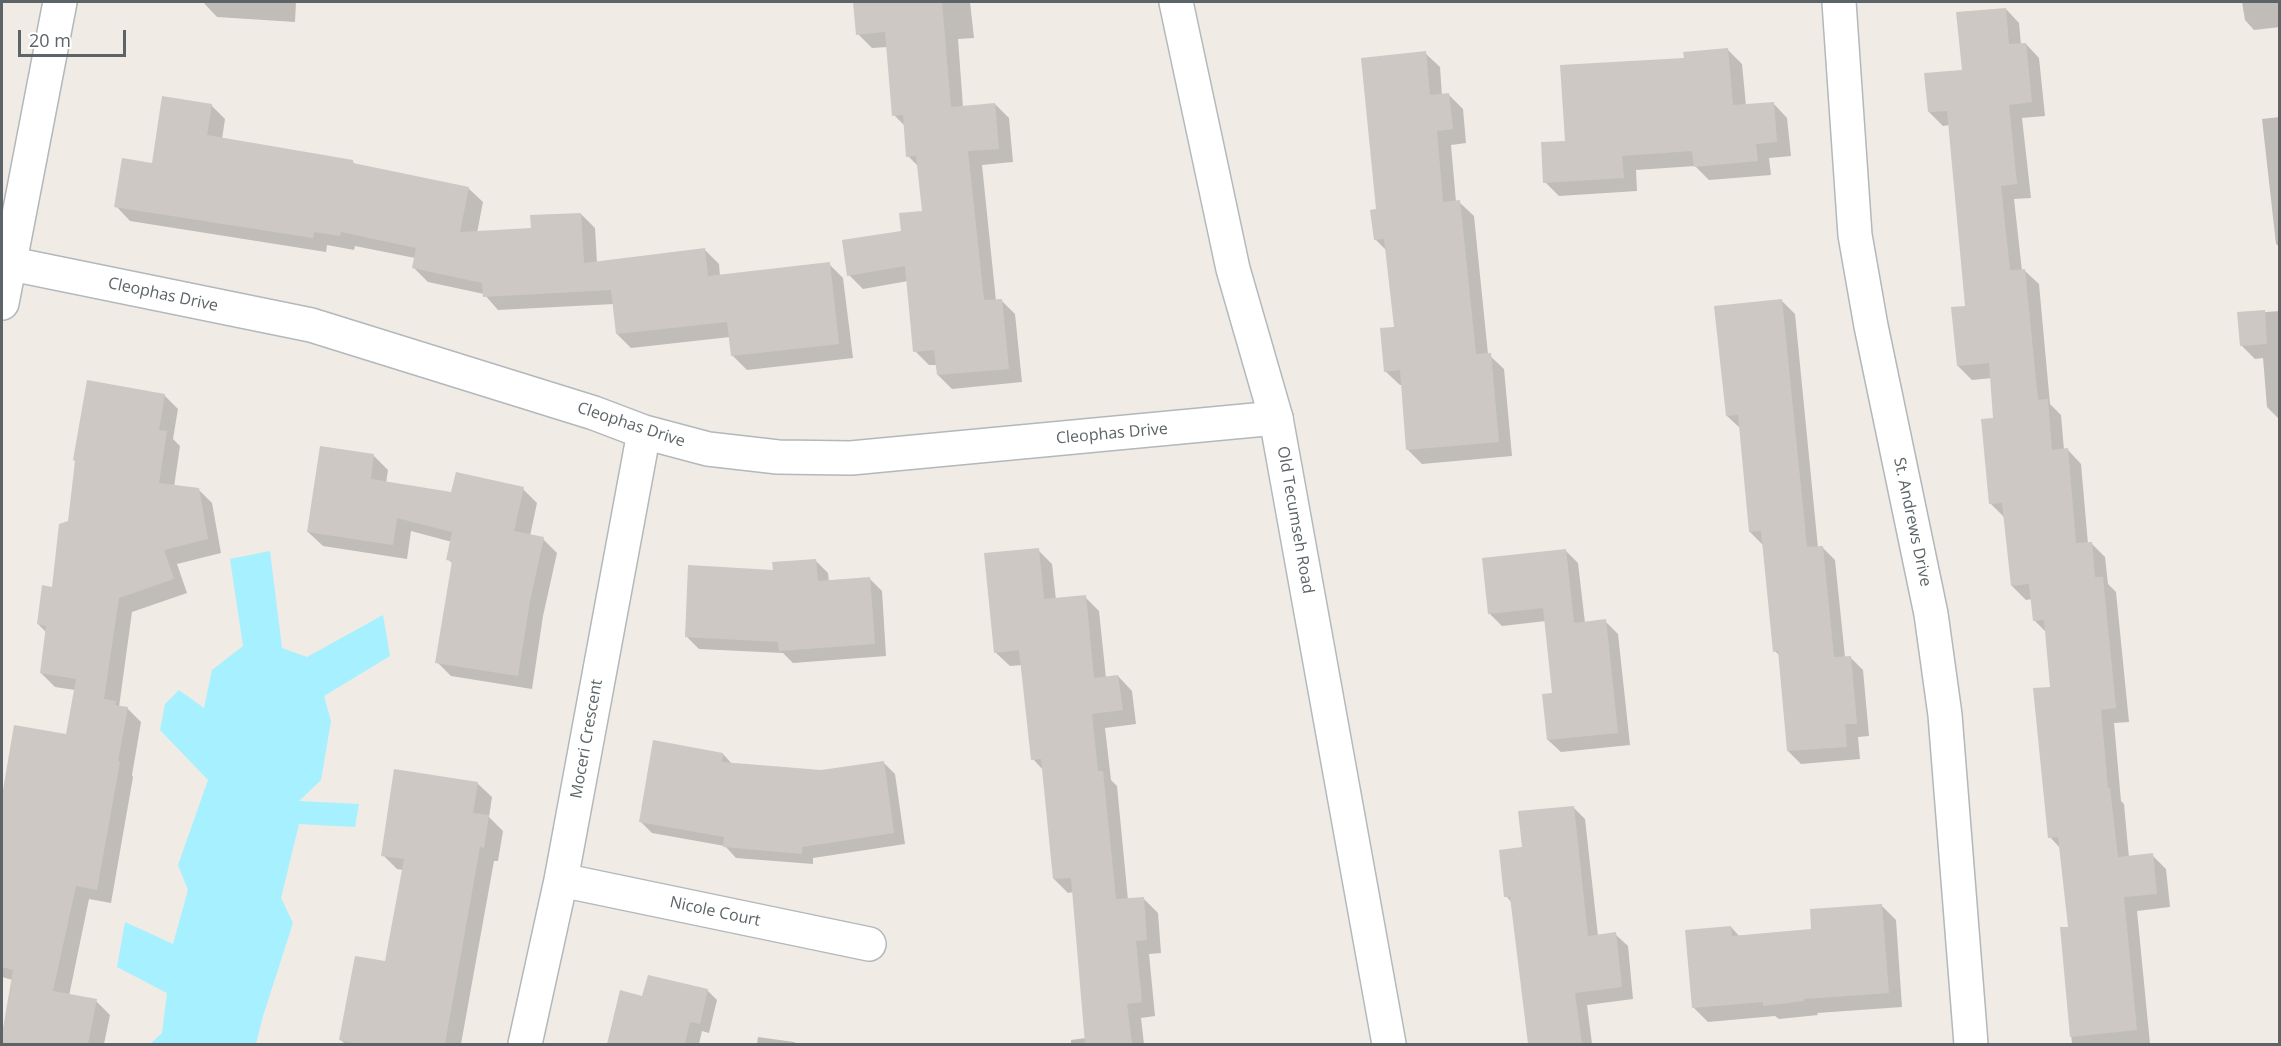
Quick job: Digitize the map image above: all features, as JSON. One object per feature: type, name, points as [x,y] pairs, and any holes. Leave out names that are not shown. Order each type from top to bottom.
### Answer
[{"type":"street","points":[[2,303],[5,263],[60,2]]},
{"type":"street","name":"Old Tecumseh Road","points":[[1176,2],[1233,269],[1276,418],[1389,1044]]},
{"type":"street","name":"St. Andrews Drive","points":[[1839,2],[1855,235],[1871,326],[1931,614],[1945,715],[1971,1044]]},
{"type":"street","name":"Cleophas Drive","points":[[5,263],[311,325],[583,410],[644,432],[708,449],[778,457],[851,458],[1276,418]]},
{"type":"street","name":"Moceri Crescent","points":[[525,1044],[561,880],[644,432]]},
{"type":"street","name":"Nicole Court","points":[[561,880],[868,944]]},
{"type":"water","points":[[270,551],[282,648],[307,657],[383,615],[390,656],[324,696],[331,721],[321,780],[299,801],[359,804],[355,827],[299,824],[281,898],[293,923],[256,1044],[150,1044],[162,1033],[167,993],[117,967],[125,922],[173,944],[188,890],[178,865],[208,780],[160,730],[165,704],[179,690],[204,708],[212,670],[243,646],[230,559]]},
{"type":"building","points":[[853,2],[942,2],[951,107],[995,103],[999,149],[968,151],[984,300],[1002,299],[1009,369],[937,375],[934,350],[913,352],[905,266],[847,276],[842,240],[901,231],[899,213],[922,211],[916,156],[906,157],[903,115],[892,116],[885,32],[856,35]]},
{"type":"building","points":[[2006,8],[2009,44],[2026,43],[2032,102],[2009,105],[2017,184],[2001,186],[2010,270],[2025,269],[2038,400],[2048,399],[2052,450],[2068,448],[2076,543],[2092,542],[2095,577],[2103,577],[2116,708],[2101,710],[2108,788],[2110,788],[2118,857],[2153,853],[2157,894],[2124,897],[2137,1030],[2070,1037],[2060,927],[2068,927],[2058,837],[2048,838],[2033,688],[2050,687],[2044,620],[2033,621],[2029,584],[2011,586],[2002,503],[1989,504],[1981,419],[1993,418],[1989,363],[1957,366],[1951,307],[1965,306],[1947,111],[1928,112],[1924,73],[1962,70],[1956,12]]},
{"type":"building","points":[[1728,48],[1733,105],[1774,102],[1777,142],[1756,144],[1758,161],[1694,167],[1692,151],[1622,156],[1624,178],[1543,183],[1541,142],[1565,141],[1560,65],[1684,58],[1683,52]]},
{"type":"building","points":[[1426,51],[1430,95],[1449,93],[1453,129],[1437,131],[1443,202],[1460,200],[1476,354],[1491,353],[1499,442],[1406,450],[1400,370],[1384,372],[1380,328],[1394,327],[1384,239],[1374,240],[1370,210],[1376,209],[1361,58]]},
{"type":"building","points":[[162,96],[212,104],[207,135],[353,160],[353,163],[469,187],[460,232],[531,228],[530,215],[581,213],[584,263],[705,248],[708,276],[830,262],[839,344],[731,356],[727,322],[616,334],[611,290],[483,297],[482,283],[412,268],[416,248],[341,232],[340,236],[314,232],[313,238],[114,207],[122,158],[152,163]]},
{"type":"building","points":[[1782,299],[1807,547],[1823,546],[1834,657],[1851,656],[1857,724],[1845,724],[1847,747],[1787,751],[1778,651],[1773,652],[1761,531],[1749,532],[1738,415],[1726,416],[1714,306]]},
{"type":"building","points":[[2265,310],[2267,344],[2240,346],[2237,312]]},
{"type":"building","points":[[87,380],[165,394],[159,430],[167,431],[159,483],[199,488],[208,539],[164,550],[174,579],[119,598],[104,699],[116,701],[115,705],[128,707],[118,761],[120,762],[97,890],[76,886],[53,991],[97,999],[88,1044],[2,1044],[13,970],[2,967],[2,796],[14,725],[66,734],[76,679],[40,673],[46,626],[37,624],[42,585],[52,587],[59,524],[68,521],[75,461],[73,460]]},
{"type":"building","points":[[320,446],[374,454],[371,479],[451,492],[456,472],[524,487],[514,531],[544,537],[530,601],[518,676],[435,663],[452,561],[446,560],[452,532],[397,518],[393,545],[307,532]]},
{"type":"building","points":[[1039,548],[1044,599],[1086,595],[1094,678],[1118,675],[1123,710],[1092,714],[1098,771],[1103,771],[1116,899],[1144,897],[1147,940],[1136,941],[1142,1002],[1127,1004],[1132,1044],[1085,1044],[1071,878],[1053,879],[1041,759],[1031,760],[1019,650],[994,653],[984,553]]},
{"type":"building","points":[[1566,549],[1574,623],[1606,619],[1618,733],[1547,740],[1542,694],[1552,693],[1543,608],[1488,614],[1482,558]]},
{"type":"building","points":[[816,559],[818,581],[870,577],[875,644],[779,651],[778,642],[685,637],[688,565],[773,570],[772,562]]},
{"type":"building","points":[[653,740],[723,753],[722,762],[821,770],[884,761],[894,833],[802,847],[802,854],[723,847],[724,837],[639,822]]},
{"type":"building","points":[[394,769],[478,782],[473,813],[489,815],[484,848],[480,847],[445,1044],[360,1044],[339,1040],[355,956],[385,961],[404,859],[381,856]]},
{"type":"building","points":[[1574,806],[1588,936],[1616,932],[1622,987],[1575,993],[1582,1044],[1528,1044],[1510,897],[1504,897],[1499,850],[1522,847],[1518,811]]},
{"type":"building","points":[[1882,904],[1889,993],[1804,999],[1804,1001],[1763,1006],[1763,1002],[1692,1008],[1685,930],[1731,926],[1732,936],[1811,929],[1810,909]]},
{"type":"building","points":[[648,975],[708,989],[700,1024],[690,1022],[685,1044],[607,1044],[620,990],[642,996]]}]
